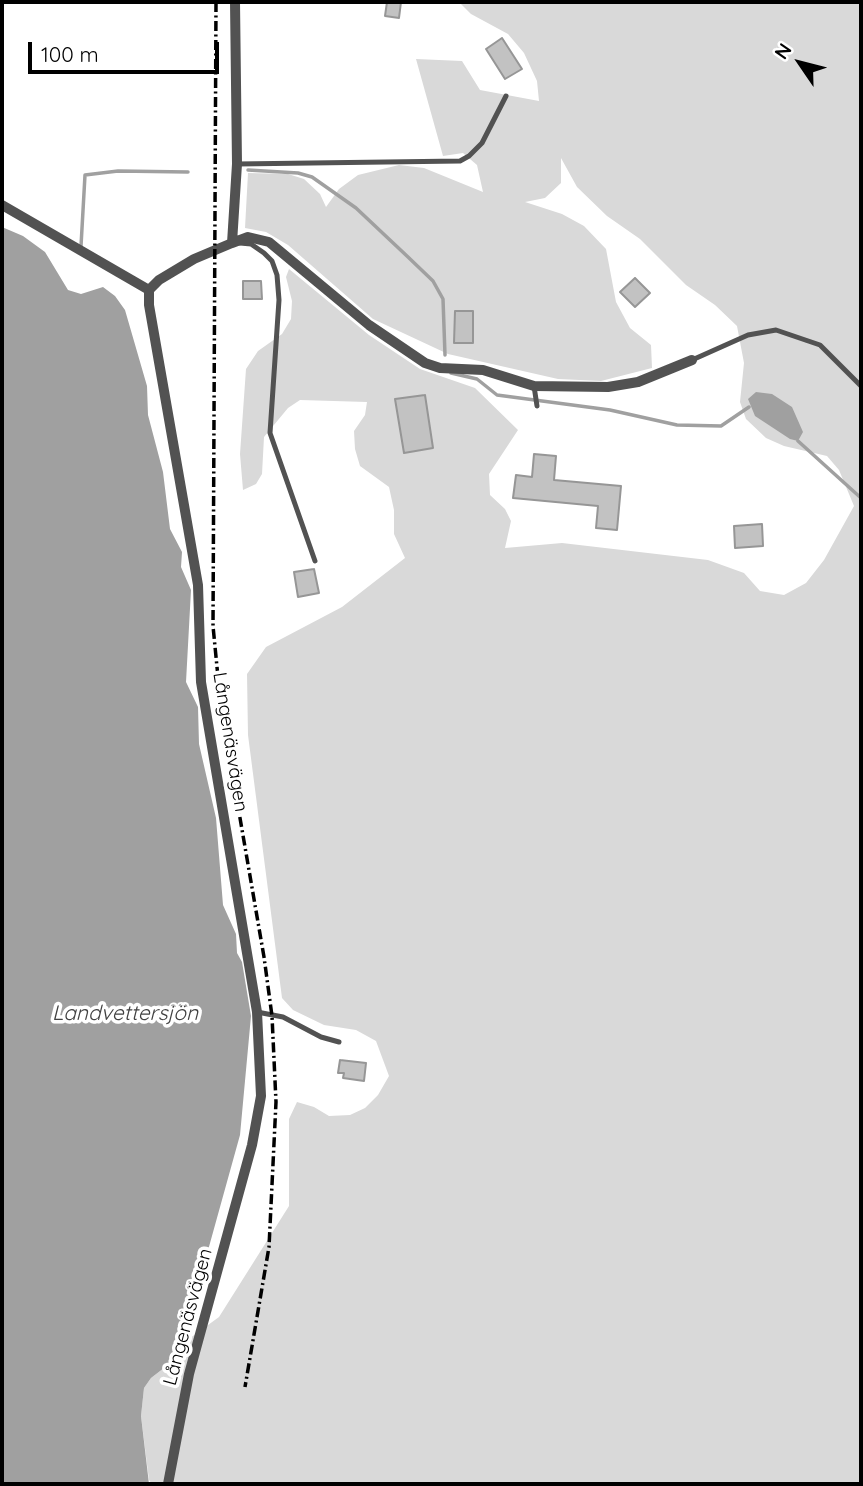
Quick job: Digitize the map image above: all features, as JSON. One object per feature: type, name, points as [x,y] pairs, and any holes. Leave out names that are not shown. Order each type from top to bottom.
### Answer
[{"type":"street","points":[[232,243],[237,164],[236,2]]},
{"type":"street","points":[[2,205],[149,290],[159,280],[194,258],[248,237],[269,242],[369,325],[425,363],[440,368],[483,370],[535,392],[638,382],[691,360]]},
{"type":"street","name":"Långenäsvägen","points":[[149,290],[154,337],[198,585],[201,682],[208,736],[257,1013],[261,1096],[257,1120],[189,1374],[168,1484]]},
{"type":"lane","points":[[237,164],[460,161],[482,143],[506,96]]},
{"type":"lane","points":[[232,243],[251,244],[264,253],[272,261],[277,275],[279,300],[271,433],[315,561]]},
{"type":"lane","points":[[691,360],[748,335],[776,331],[820,345],[861,386]]},
{"type":"lane","points":[[535,392],[537,406]]},
{"type":"lane","points":[[257,1013],[283,1017],[321,1037],[339,1042]]},
{"type":"shaded area","points":[[459,2],[861,2],[861,1484],[152,1484],[149,1480],[141,1416],[144,1388],[151,1378],[173,1361],[182,1344],[219,1317],[289,1206],[289,1119],[297,1102],[314,1107],[329,1116],[350,1115],[365,1108],[378,1095],[389,1076],[376,1041],[356,1030],[324,1025],[293,1010],[282,998],[248,735],[247,674],[266,647],[342,607],[405,558],[394,534],[394,510],[389,487],[360,466],[355,449],[354,431],[365,415],[367,402],[300,400],[288,408],[264,437],[262,474],[256,484],[243,490],[240,454],[246,369],[258,351],[282,334],[291,319],[292,301],[286,277],[289,269],[369,335],[420,369],[475,388],[518,430],[489,474],[490,495],[505,509],[511,521],[505,548],[562,543],[708,560],[744,573],[760,591],[784,595],[806,583],[824,560],[854,506],[839,470],[827,456],[784,446],[766,438],[746,419],[740,402],[744,363],[737,326],[715,305],[686,285],[640,239],[607,216],[577,187],[561,158],[561,183],[545,198],[525,202],[562,214],[584,226],[606,249],[616,302],[630,328],[651,345],[652,368],[601,381],[558,379],[448,354],[373,319],[288,245],[266,232],[245,228],[248,173],[288,174],[304,179],[320,194],[326,207],[339,189],[358,175],[399,165],[424,168],[483,192],[477,165],[463,153],[443,156],[416,59],[462,61],[480,90],[539,101],[537,81],[524,53],[508,34],[471,14]]},
{"type":"water","name":"Landvettersjön","points":[[2,227],[23,236],[45,252],[68,290],[81,294],[103,287],[115,296],[125,310],[147,386],[148,415],[163,472],[170,529],[182,552],[181,567],[191,590],[186,682],[198,707],[199,744],[216,818],[223,905],[236,934],[237,953],[242,962],[251,1016],[240,1135],[182,1344],[173,1361],[151,1378],[144,1388],[141,1416],[149,1484],[2,1484]]},
{"type":"water","points":[[756,392],[772,394],[792,407],[803,432],[798,441],[790,439],[755,416],[748,399]]},
{"type":"building","points":[[387,2],[401,2],[399,18],[385,16]]},
{"type":"building","points":[[502,38],[522,69],[505,79],[486,49]]},
{"type":"building","points":[[635,278],[650,293],[635,307],[620,292]]},
{"type":"building","points":[[243,281],[261,281],[262,299],[243,299]]},
{"type":"building","points":[[455,311],[473,311],[473,343],[454,343]]},
{"type":"building","points":[[425,395],[433,448],[404,453],[395,399]]},
{"type":"building","points":[[534,454],[556,456],[554,480],[621,486],[617,530],[596,528],[598,506],[513,498],[516,475],[532,477]]},
{"type":"building","points":[[762,524],[763,546],[735,548],[734,526]]},
{"type":"building","points":[[314,569],[319,593],[298,597],[294,572]]},
{"type":"building","points":[[340,1060],[366,1063],[364,1081],[343,1078],[344,1073],[338,1073]]},
{"type":"waterway","points":[[248,170],[298,173],[312,177],[356,208],[433,281],[443,299],[445,355]]},
{"type":"waterway","points":[[81,246],[85,175],[118,171],[188,172]]},
{"type":"waterway","points":[[451,373],[477,379],[497,395],[610,410],[677,425],[721,426],[749,407]]},
{"type":"waterway","points":[[798,441],[861,498]]},
{"type":"railway","points":[[216,2],[213,626],[221,708],[272,1016],[276,1102],[269,1247],[245,1387]]}]
